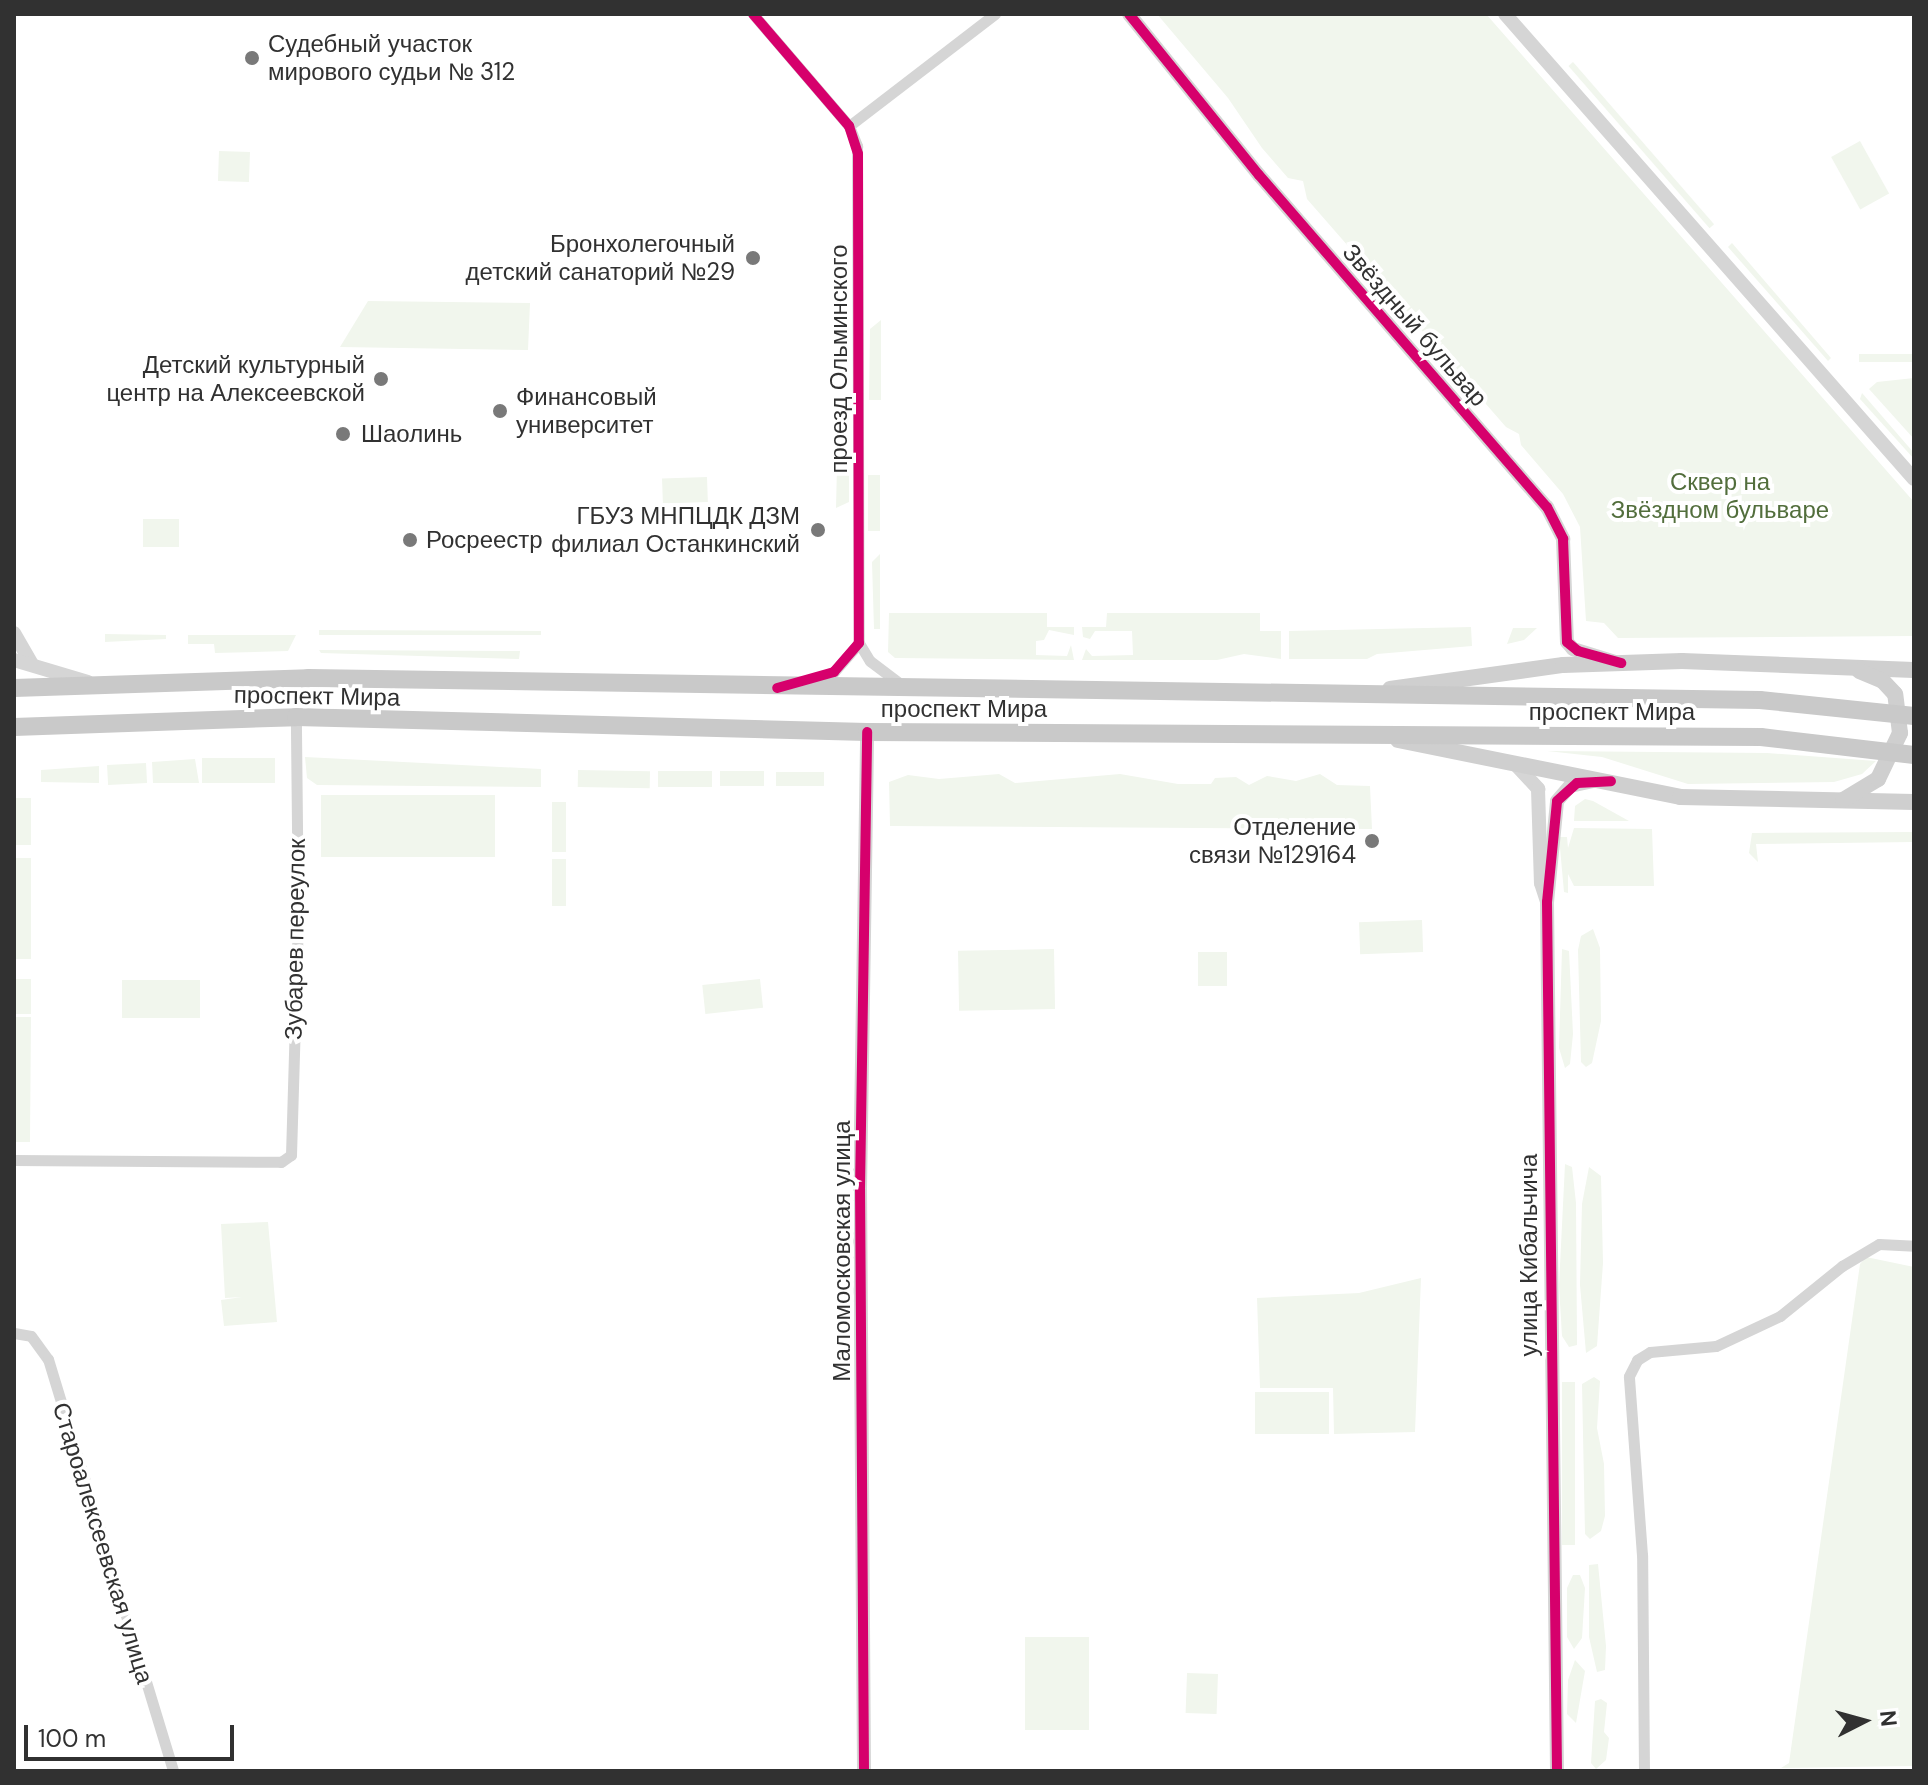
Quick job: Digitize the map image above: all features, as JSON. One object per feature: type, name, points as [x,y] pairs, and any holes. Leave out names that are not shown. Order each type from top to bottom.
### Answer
[{"type":"main road","points":[[1359,694],[1500,670],[1621,663],[1914,668]]},
{"type":"main road","points":[[1838,803],[1878,779],[1896,750],[1901,723],[1890,687],[1850,668]]},
{"type":"main road","name":"проспект Мира","points":[[14,688],[308,678],[777,688],[1760,700],[1914,716]]},
{"type":"main road","name":"проспект Мира","points":[[14,727],[296,717],[867,732],[1761,737],[1914,755]]},
{"type":"main road","points":[[1373,735],[1498,756],[1680,797],[1838,803],[1914,802]]},
{"type":"street","name":"проезд Ольминского","points":[[753,14],[849,126],[858,154],[859,643]]},
{"type":"street","points":[[849,126],[995,14]]},
{"type":"street","name":"Звёздный бульвар","points":[[1129,14],[1259,175],[1547,507],[1563,539],[1567,642],[1578,651],[1621,663]]},
{"type":"street","points":[[1505,14],[1914,479]]},
{"type":"street","points":[[14,633],[24,658],[35,667]]},
{"type":"street","points":[[777,688],[834,672],[859,643],[881,671],[912,690]]},
{"type":"street","points":[[14,660],[93,684]]},
{"type":"street","name":"Зубарев переулок","points":[[14,1160],[287,1160],[298,922],[296,717]]},
{"type":"street","name":"Маломосковская улица","points":[[864,1771],[860,1189],[867,732]]},
{"type":"street","name":"улица Кибальчича","points":[[1498,756],[1526,771],[1538,789],[1541,883],[1547,902]]},
{"type":"street","name":"улица Кибальчича","points":[[1557,1771],[1547,902],[1557,801],[1574,784],[1611,781]]},
{"type":"street","points":[[1644,1771],[1642,1555],[1629,1376],[1637,1360],[1650,1352],[1716,1346],[1780,1316],[1849,1261],[1879,1244],[1914,1246]]},
{"type":"street","name":"Староалексеевская улица","points":[[14,1333],[31,1336],[48,1359],[173,1771]]},
{"type":"green space","name":"Сквер на Звёздном бульваре","points":[[1157,14],[1486,14],[1914,502],[1914,636],[1618,638],[1604,623],[1586,621],[1580,527],[1563,494],[1521,445],[1519,434],[1506,427],[1307,199],[1303,181],[1288,178],[1262,148],[1228,98]]},
{"type":"green space","points":[[1573,62],[1714,224],[1710,228],[1568,66]]},
{"type":"green space","points":[[1860,141],[1889,193],[1860,209],[1831,157]]},
{"type":"green space","points":[[219,151],[250,152],[249,182],[218,181]]},
{"type":"green space","points":[[1732,243],[1831,358],[1828,361],[1728,247]]},
{"type":"green space","points":[[368,301],[530,303],[528,350],[340,347]]},
{"type":"green space","points":[[881,320],[881,400],[869,400],[870,329]]},
{"type":"green space","points":[[1859,354],[1914,354],[1914,362],[1859,362]]},
{"type":"green space","points":[[1914,378],[1914,439],[1869,389],[1877,382]]},
{"type":"green space","points":[[1862,393],[1914,453],[1914,459],[1860,399]]},
{"type":"green space","points":[[837,466],[849,466],[849,502],[836,508]]},
{"type":"green space","points":[[868,475],[880,475],[880,531],[868,531]]},
{"type":"green space","points":[[707,477],[708,502],[663,504],[662,479]]},
{"type":"green space","points":[[143,519],[179,519],[179,547],[143,547]]},
{"type":"green space","points":[[880,554],[880,629],[874,629],[872,562]]},
{"type":"green space","points":[[889,613],[1047,613],[1047,627],[1074,627],[1074,635],[1049,630],[1044,640],[1036,641],[1036,655],[1067,656],[1071,645],[1074,660],[895,658],[888,652]]},
{"type":"green space","points":[[1107,613],[1260,613],[1260,631],[1281,631],[1281,659],[1244,654],[1217,660],[1082,660],[1086,649],[1092,656],[1133,655],[1132,631],[1095,631],[1090,639],[1083,637],[1082,627],[1106,627]]},
{"type":"green space","points":[[1471,627],[1472,646],[1377,654],[1367,659],[1289,659],[1289,631]]},
{"type":"green space","points":[[1513,628],[1537,628],[1524,640],[1507,644]]},
{"type":"green space","points":[[319,630],[541,631],[541,635],[319,635]]},
{"type":"green space","points":[[105,634],[166,635],[166,639],[105,642]]},
{"type":"green space","points":[[188,635],[296,635],[288,651],[215,653],[214,644],[188,644]]},
{"type":"green space","points":[[319,650],[520,651],[519,659],[321,653]]},
{"type":"green space","points":[[1547,751],[1767,753],[1876,761],[1862,774],[1834,782],[1688,784],[1602,757]]},
{"type":"green space","points":[[305,757],[541,769],[541,787],[317,785],[307,778]]},
{"type":"green space","points":[[202,758],[275,758],[275,783],[202,783]]},
{"type":"green space","points":[[195,759],[199,783],[153,783],[152,762]]},
{"type":"green space","points":[[146,763],[147,783],[108,785],[107,765]]},
{"type":"green space","points":[[99,766],[99,783],[41,782],[41,770]]},
{"type":"green space","points":[[578,770],[650,771],[650,788],[578,787]]},
{"type":"green space","points":[[658,771],[712,771],[712,787],[658,787]]},
{"type":"green space","points":[[720,771],[764,771],[764,786],[720,786]]},
{"type":"green space","points":[[776,772],[824,772],[824,786],[776,786]]},
{"type":"green space","points":[[999,774],[1015,783],[1120,774],[1178,784],[1211,784],[1215,778],[1236,777],[1249,785],[1267,776],[1296,781],[1320,774],[1337,785],[1370,786],[1372,829],[890,826],[889,782],[908,775],[939,779]]},
{"type":"green space","points":[[321,795],[495,795],[495,857],[321,857]]},
{"type":"green space","points":[[16,798],[31,798],[31,845],[16,845]]},
{"type":"green space","points":[[1585,799],[1629,821],[1574,821],[1575,806]]},
{"type":"green space","points":[[552,802],[566,802],[566,852],[552,852]]},
{"type":"green space","points":[[1574,828],[1652,829],[1654,886],[1574,886],[1568,874],[1568,893],[1564,892],[1559,837],[1567,837],[1568,848]]},
{"type":"green space","points":[[1914,832],[1914,842],[1756,844],[1758,862],[1749,853],[1752,833]]},
{"type":"green space","points":[[16,858],[31,858],[31,959],[16,959]]},
{"type":"green space","points":[[552,859],[566,859],[566,906],[552,906]]},
{"type":"green space","points":[[1422,920],[1423,952],[1360,954],[1359,922]]},
{"type":"green space","points":[[1593,929],[1600,948],[1601,1021],[1592,1063],[1586,1067],[1581,1062],[1578,950],[1581,936]]},
{"type":"green space","points":[[1054,949],[1055,1009],[959,1011],[958,951]]},
{"type":"green space","points":[[1562,949],[1569,951],[1573,1034],[1570,1064],[1565,1068],[1559,1048]]},
{"type":"green space","points":[[1198,952],[1227,952],[1227,986],[1198,986]]},
{"type":"green space","points":[[16,979],[31,979],[31,1014],[16,1014]]},
{"type":"green space","points":[[760,979],[763,1008],[705,1014],[702,985]]},
{"type":"green space","points":[[122,980],[200,980],[200,1018],[122,1018]]},
{"type":"green space","points":[[14,1017],[31,1017],[30,1142],[16,1142],[14,1137]]},
{"type":"green space","points":[[1565,1164],[1572,1167],[1576,1203],[1577,1345],[1569,1347],[1562,1336],[1559,1286]]},
{"type":"green space","points":[[1589,1167],[1601,1176],[1603,1263],[1597,1346],[1586,1353],[1580,1285],[1582,1204]]},
{"type":"green space","points":[[268,1222],[277,1322],[224,1326],[221,1300],[242,1297],[225,1298],[221,1224]]},
{"type":"green space","points":[[1866,1257],[1914,1267],[1914,1766],[1781,1768],[1789,1763],[1860,1264]]},
{"type":"green space","points":[[1421,1278],[1415,1432],[1334,1434],[1333,1388],[1260,1388],[1257,1298],[1359,1293]]},
{"type":"green space","points":[[1594,1377],[1600,1381],[1597,1428],[1604,1464],[1605,1516],[1601,1531],[1590,1539],[1585,1534],[1582,1384]]},
{"type":"green space","points":[[1562,1382],[1575,1382],[1575,1545],[1562,1545]]},
{"type":"green space","points":[[1255,1392],[1329,1392],[1329,1434],[1255,1434]]},
{"type":"green space","points":[[1598,1564],[1606,1646],[1605,1670],[1597,1672],[1589,1637],[1589,1565]]},
{"type":"green space","points":[[1573,1575],[1580,1575],[1585,1588],[1582,1638],[1574,1649],[1567,1637],[1567,1588]]},
{"type":"green space","points":[[1025,1637],[1089,1637],[1089,1730],[1025,1730]]},
{"type":"green space","points":[[1575,1660],[1585,1671],[1576,1723],[1567,1714],[1568,1680]]},
{"type":"green space","points":[[1187,1673],[1218,1674],[1217,1714],[1186,1713]]},
{"type":"green space","points":[[1601,1699],[1607,1703],[1604,1732],[1609,1738],[1606,1760],[1596,1769],[1591,1763],[1595,1701]]},
{"type":"cycle path","points":[[753,14],[849,126],[858,154],[859,643],[834,672],[777,688]]},
{"type":"cycle path","points":[[1129,14],[1259,175],[1547,507],[1563,539],[1567,642],[1578,651],[1621,663]]},
{"type":"cycle path","points":[[864,1771],[860,1189],[867,732]]},
{"type":"cycle path","points":[[1557,1771],[1547,902],[1557,801],[1577,783],[1611,781]]},
{"type":"place","name":"Судебный участок мирового судьи № 312","points":[[252,58]]},
{"type":"place","name":"Бронхолегочный детский санаторий №29","points":[[753,258]]},
{"type":"place","name":"Детский культурный центр на Алексеевской","points":[[381,379]]},
{"type":"place","name":"Финансовый университет","points":[[500,411]]},
{"type":"place","name":"Шаолинь","points":[[343,434]]},
{"type":"place","name":"ГБУЗ МНПЦДК ДЗМ филиал Останкинский","points":[[818,530]]},
{"type":"place","name":"Росреестр","points":[[410,540]]},
{"type":"place","name":"Отделение связи №129164","points":[[1372,841]]}]
